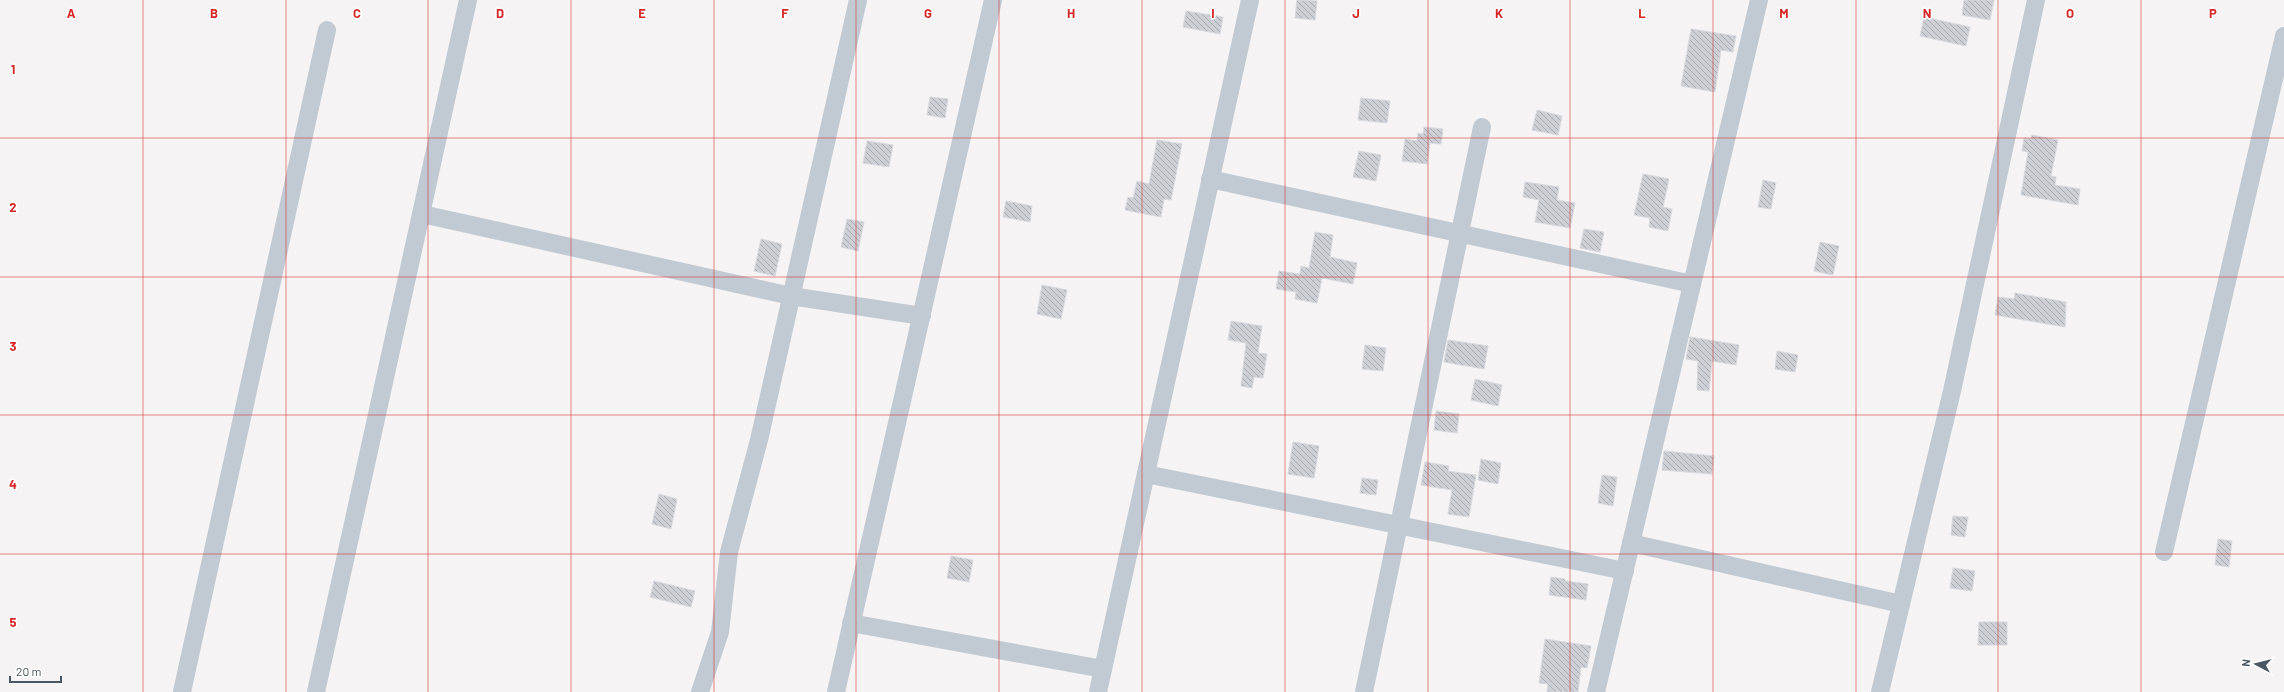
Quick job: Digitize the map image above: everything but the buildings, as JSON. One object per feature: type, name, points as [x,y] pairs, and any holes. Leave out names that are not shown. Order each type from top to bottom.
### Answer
[{"type":"street","points":[[316,692],[468,0]]},
{"type":"street","points":[[700,692],[720,632],[729,552],[759,440],[858,0]]},
{"type":"street","points":[[836,692],[993,0]]},
{"type":"street","points":[[1098,692],[1250,0]]},
{"type":"street","points":[[1596,692],[1758,0]]},
{"type":"street","points":[[1880,692],[1952,391],[2036,0]]},
{"type":"street","points":[[182,692],[327,30]]},
{"type":"street","points":[[2164,552],[2284,36]]},
{"type":"street","points":[[1364,692],[1482,127]]},
{"type":"street","points":[[1210,179],[1692,284]]},
{"type":"street","points":[[422,214],[791,296],[922,316]]},
{"type":"street","points":[[1146,474],[1624,571]]},
{"type":"street","points":[[1631,543],[1901,604]]},
{"type":"street","points":[[851,623],[1103,669]]}]
